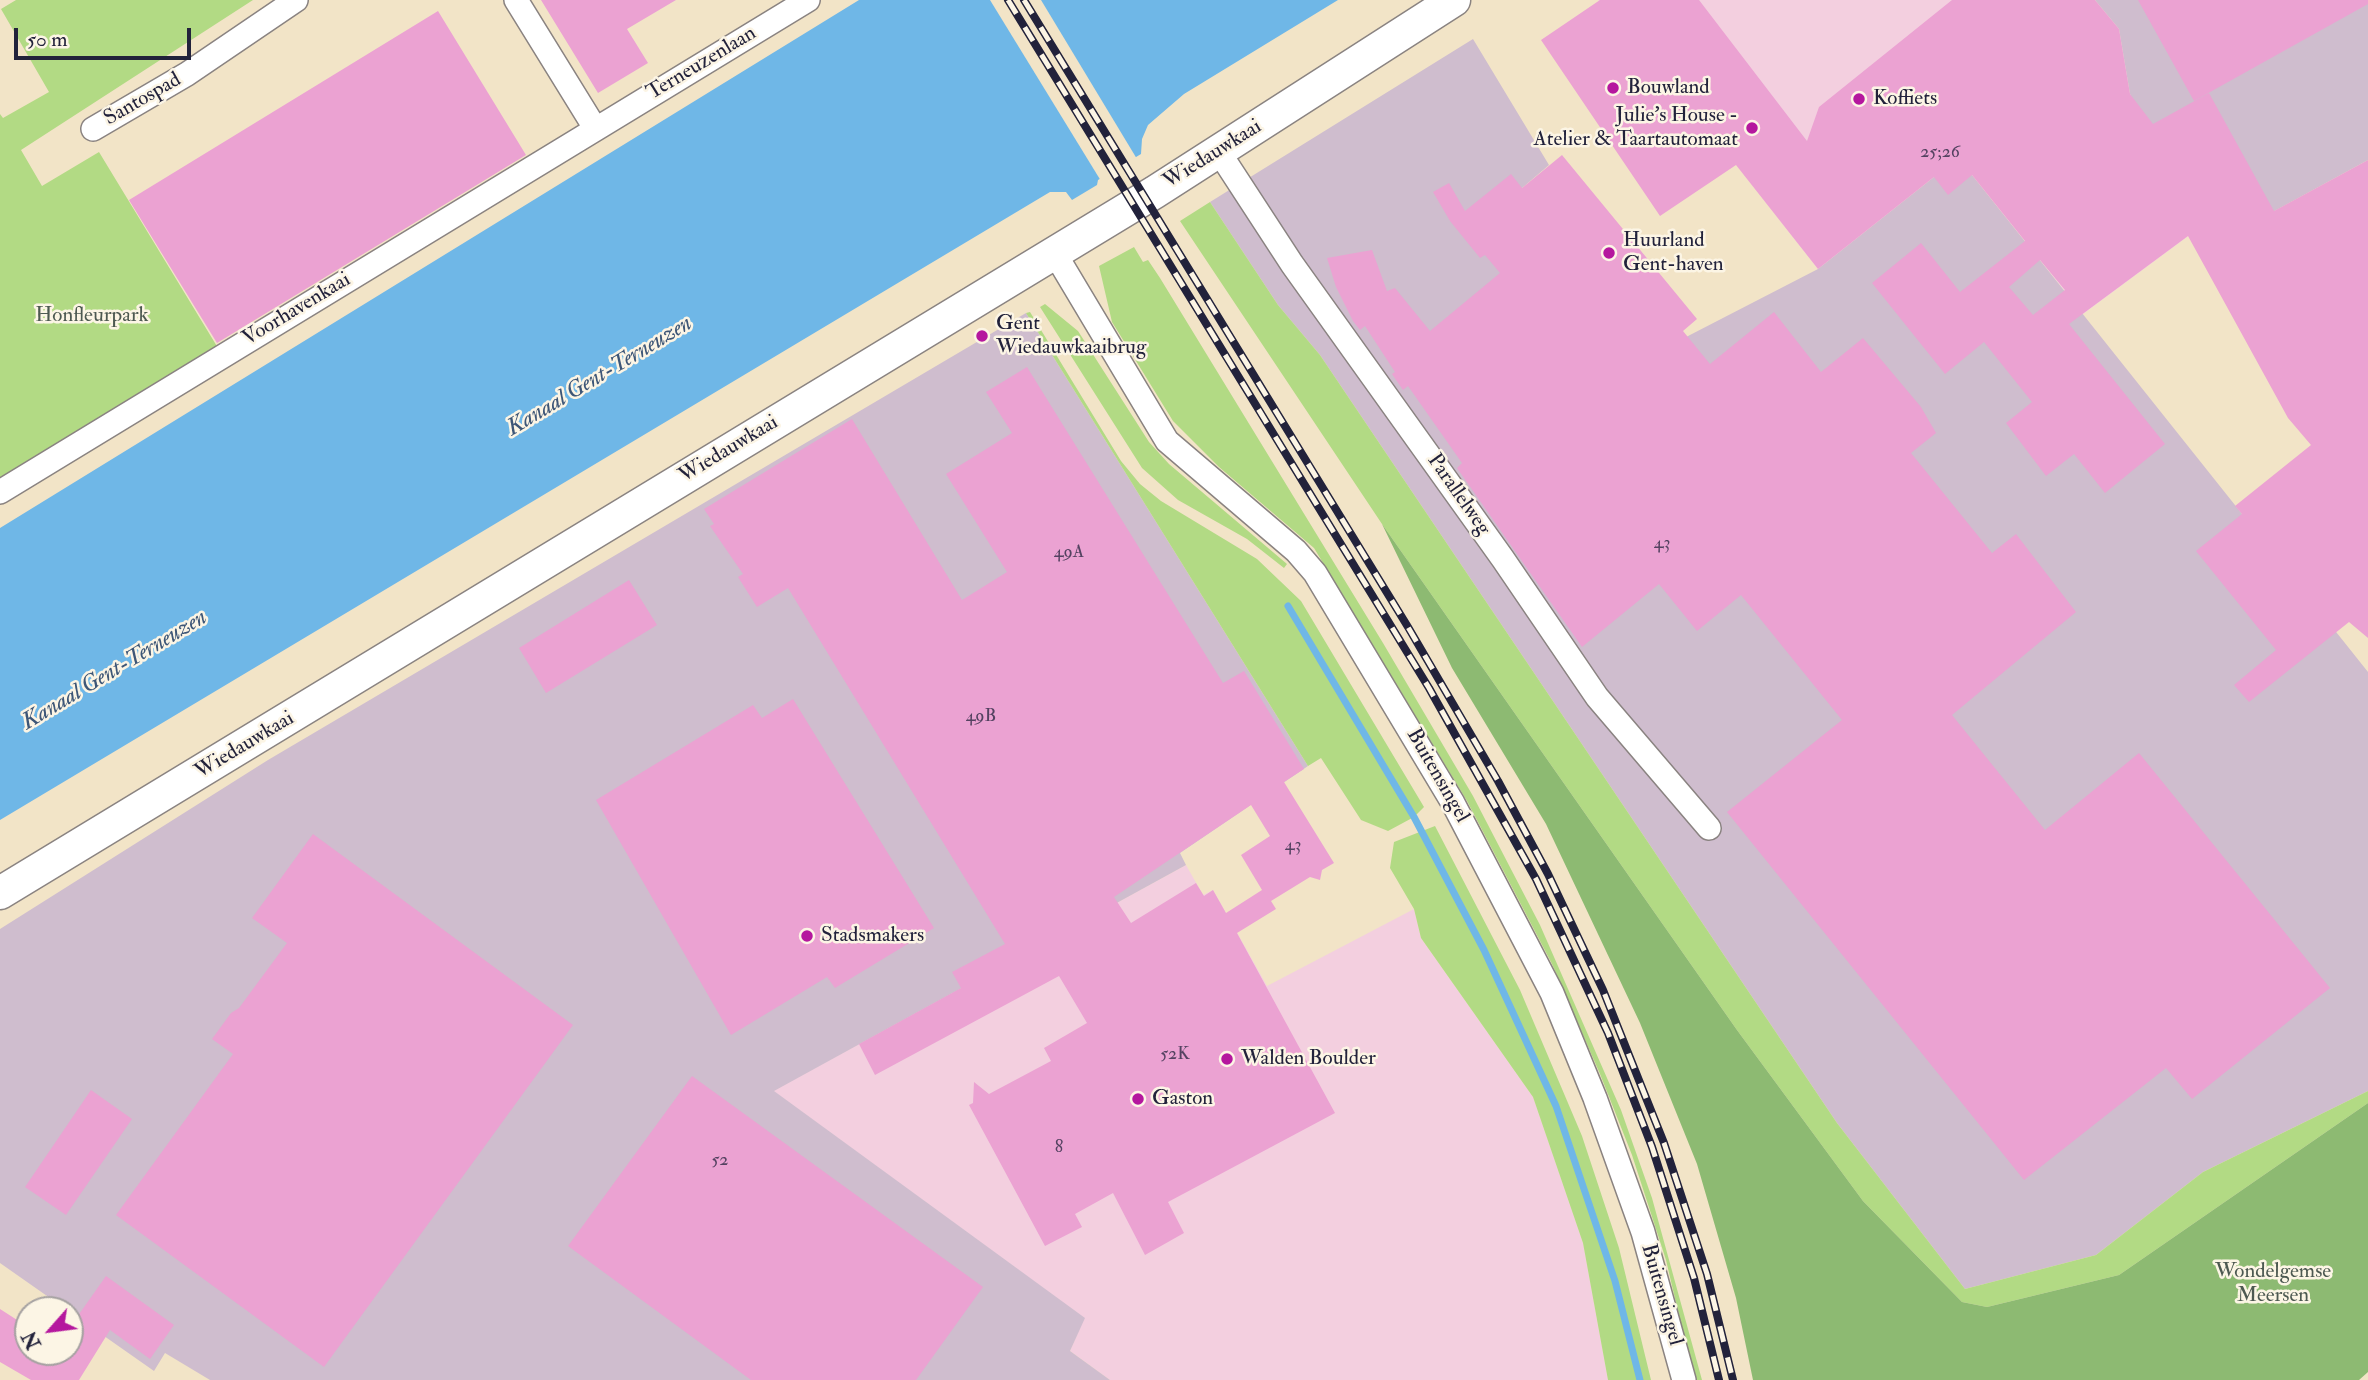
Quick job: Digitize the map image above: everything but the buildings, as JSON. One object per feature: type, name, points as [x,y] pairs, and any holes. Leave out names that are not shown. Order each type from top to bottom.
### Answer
[{"type":"main road","name":"Wiedauwkaai","points":[[0,893],[1155,192],[1454,0]]},
{"type":"street","name":"Santospad","points":[[93,129],[187,74],[296,0]]},
{"type":"street","points":[[516,0],[595,128]]},
{"type":"street","name":"Terneuzenlaan","points":[[595,128],[808,0]]},
{"type":"street","name":"Voorhavenkaai","points":[[0,492],[595,128]]},
{"type":"street","name":"Parallelweg","points":[[1219,152],[1292,264],[1503,558],[1597,697],[1709,828]]},
{"type":"street","name":"Buitensingel","points":[[1054,252],[1167,441],[1296,551],[1315,573],[1453,803],[1552,993],[1595,1098],[1643,1232],[1684,1380]]},
{"type":"shaded area","points":[[1598,0],[2095,0],[2119,29],[2130,94],[2141,108],[2191,234],[2083,314],[1972,175],[1934,177],[1818,269],[1627,25],[1620,29]]},
{"type":"shaded area","points":[[2095,0],[2368,0],[2368,160],[2201,251],[2130,94],[2119,29]]},
{"type":"shaded area","points":[[1473,39],[1549,165],[1522,188],[1657,352],[1818,269],[1934,177],[1972,175],[2368,672],[2368,1091],[2203,1172],[2096,1255],[1965,1289],[1837,1123],[1320,355],[1278,305],[1210,202]]},
{"type":"shaded area","points":[[1026,313],[1308,766],[1180,853],[1186,865],[774,1091],[1085,1318],[1070,1351],[1110,1380],[210,1380],[165,1353],[154,1371],[84,1322],[84,1296],[47,1296],[0,1263],[0,929],[268,760]]},
{"type":"shaded area","points":[[1186,865],[1203,895],[1213,890],[1267,986],[1414,909],[1421,938],[1533,1097],[1583,1243],[1608,1380],[1110,1380],[1070,1351],[1084,1318],[773,1091]]},
{"type":"green space","name":"Honfleurpark","points":[[16,0],[253,0],[21,150],[42,186],[99,152],[218,348],[0,480],[0,114],[3,118],[49,92],[1,9]]},
{"type":"green space","points":[[1210,202],[1278,305],[1320,355],[1837,1123],[1965,1289],[2096,1255],[2203,1172],[2368,1091],[2368,1103],[2119,1275],[1987,1307],[1962,1302],[1863,1201],[1737,1030],[1382,524],[1180,221]]},
{"type":"green space","points":[[1134,247],[1143,262],[1148,260],[1160,278],[1383,643],[1473,796],[1540,925],[1621,1110],[1652,1198],[1702,1380],[1694,1380],[1666,1260],[1632,1155],[1600,1074],[1552,964],[1467,801],[1314,548],[1219,467],[1173,421],[1112,322],[1099,266]]},
{"type":"green space","points":[[1045,304],[1078,331],[1149,442],[1169,464],[1287,564],[1284,568],[1247,539],[1178,500],[1142,468],[1040,307]]},
{"type":"green space","points":[[1030,312],[1121,461],[1140,484],[1161,501],[1257,559],[1301,601],[1424,807],[1414,817],[1388,831],[1361,820],[1321,758],[1308,766],[1026,313]]},
{"type":"green space","name":"Wondelgemse Meersen","points":[[1382,524],[1737,1030],[1863,1201],[1962,1302],[1987,1307],[2119,1275],[2368,1103],[2368,1372],[2359,1380],[1753,1380],[1736,1298],[1697,1164],[1640,1023],[1546,824],[1452,668]]},
{"type":"green space","points":[[1435,826],[1520,990],[1582,1136],[1619,1248],[1651,1380],[1608,1380],[1583,1243],[1533,1097],[1421,938],[1414,909],[1390,868],[1394,842]]},
{"type":"water","name":"Kanaal Gent-Terneuzen","points":[[859,0],[1338,0],[1184,94],[1148,125],[1142,139],[1141,154],[1098,180],[1097,185],[1072,200],[1066,192],[1050,192],[0,820],[0,528]]},
{"type":"pier","points":[[990,0],[1041,0],[1137,159],[1101,181]]},
{"type":"waterway","points":[[1288,606],[1414,817],[1484,950],[1556,1106],[1615,1281],[1640,1380]]},
{"type":"railway","points":[[1008,0],[1429,688],[1536,879],[1608,1033],[1652,1147],[1694,1278],[1719,1380]]},
{"type":"railway","points":[[1024,0],[1408,627],[1498,781],[1548,874],[1603,990],[1664,1143],[1707,1274],[1733,1380]]},
{"type":"place","name":"Bouwland","points":[[1613,88]]},
{"type":"place","name":"Koffiets","points":[[1859,99]]},
{"type":"place","name":"Julie's House - Atelier & Taartautomaat","points":[[1752,128]]},
{"type":"place","name":"Huurland Gent-haven","points":[[1609,253]]},
{"type":"place","name":"Gent Wiedauwkaaibrug","points":[[982,336]]},
{"type":"place","name":"Stadsmakers","points":[[807,936]]},
{"type":"place","name":"Walden Boulder","points":[[1227,1059]]},
{"type":"place","name":"Gaston","points":[[1138,1099]]}]
